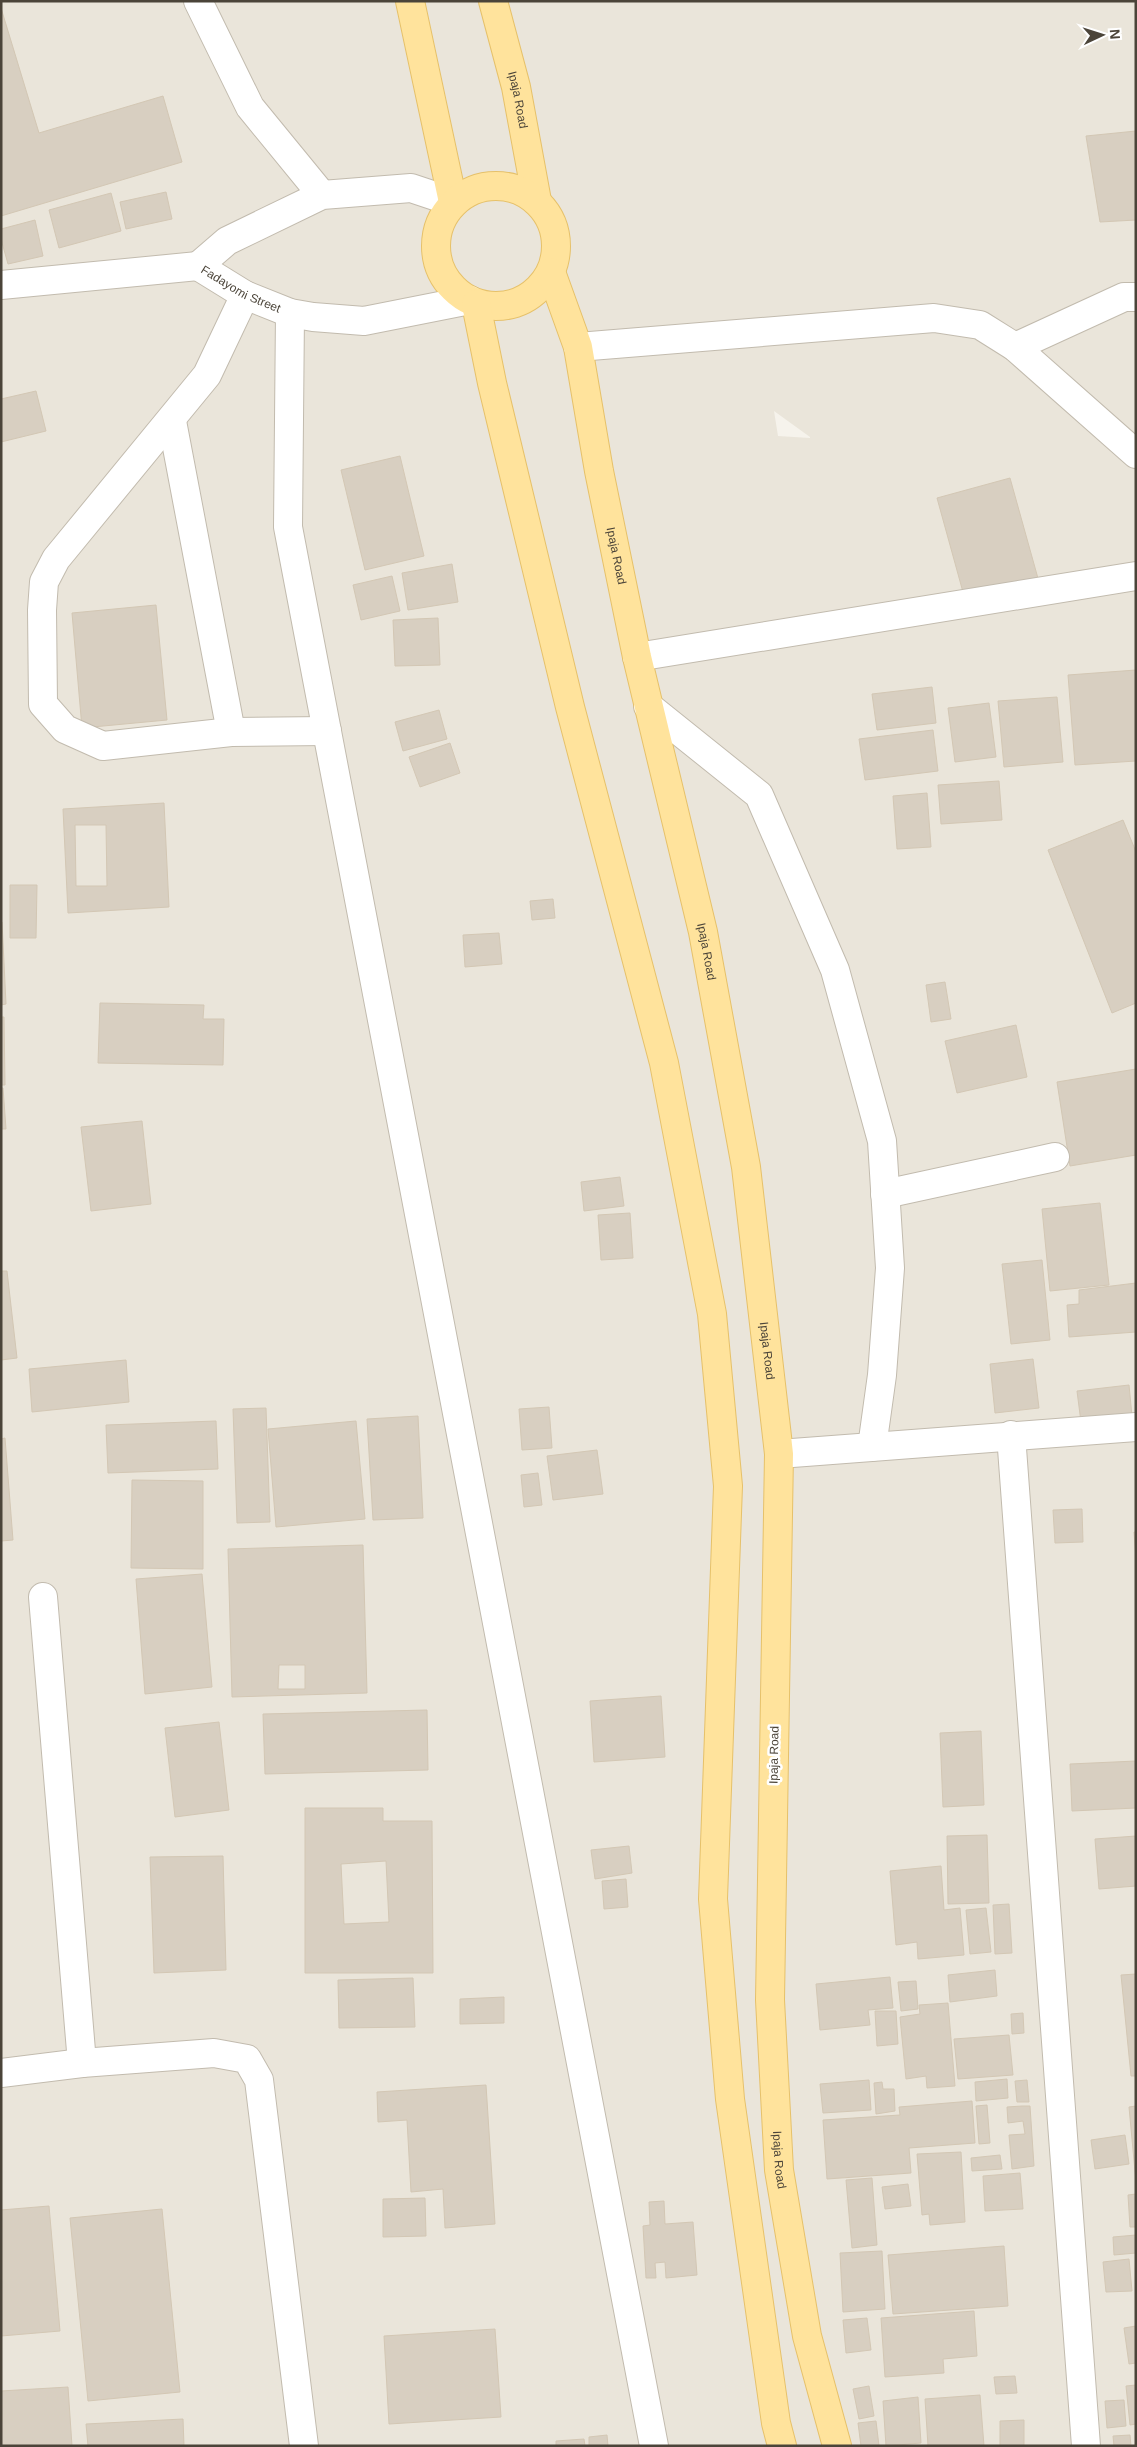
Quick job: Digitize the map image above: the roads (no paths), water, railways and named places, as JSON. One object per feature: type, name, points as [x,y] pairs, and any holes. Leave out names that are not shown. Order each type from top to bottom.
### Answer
[{"type":"main road","points":[[410,1],[453,202]]},
{"type":"main road","name":"Ipaja Road","points":[[493,1],[516,87],[537,202]]},
{"type":"main road","points":[[510,186],[537,202],[553,228],[556,251],[551,272],[537,290],[519,302],[497,307],[473,302],[450,287],[436,259],[438,228],[453,202],[480,187],[510,186]]},
{"type":"main road","name":"Ipaja Road","points":[[551,272],[578,347],[599,471],[637,657],[703,932],[746,1167],[779,1454],[770,2000],[779,2170],[806,2336],[837,2446]]},
{"type":"main road","points":[[473,302],[570,707],[664,1064],[712,1314],[728,1486],[713,1899],[730,2099],[776,2423],[782,2446]]},
{"type":"street","points":[[198,1],[250,107],[322,196]]},
{"type":"street","name":"Fadayomi Street","points":[[453,202],[411,188],[322,196],[228,241],[198,266],[245,295],[290,313],[364,321],[473,302]]},
{"type":"street","points":[[1,285],[198,266]]},
{"type":"street","points":[[245,295],[207,375],[56,559],[44,582],[42,610],[43,704],[65,729],[103,746],[231,732],[327,731]]},
{"type":"street","points":[[1015,347],[1124,297],[1136,297]]},
{"type":"street","points":[[290,313],[288,527],[654,2446]]},
{"type":"street","points":[[578,347],[934,318],[980,326],[1015,347],[1136,454]]},
{"type":"street","points":[[172,420],[231,732]]},
{"type":"street","points":[[637,657],[1136,576]]},
{"type":"street","points":[[648,706],[759,794],[835,970],[882,1141],[890,1268],[882,1375],[872,1447]]},
{"type":"street","points":[[885,1194],[1055,1157]]},
{"type":"street","points":[[779,1454],[1136,1427]]},
{"type":"street","points":[[1011,1435],[1086,2446]]},
{"type":"street","points":[[42,1597],[82,2063]]},
{"type":"street","points":[[1,2073],[82,2063],[214,2053],[247,2060],[259,2080],[304,2446]]}]
